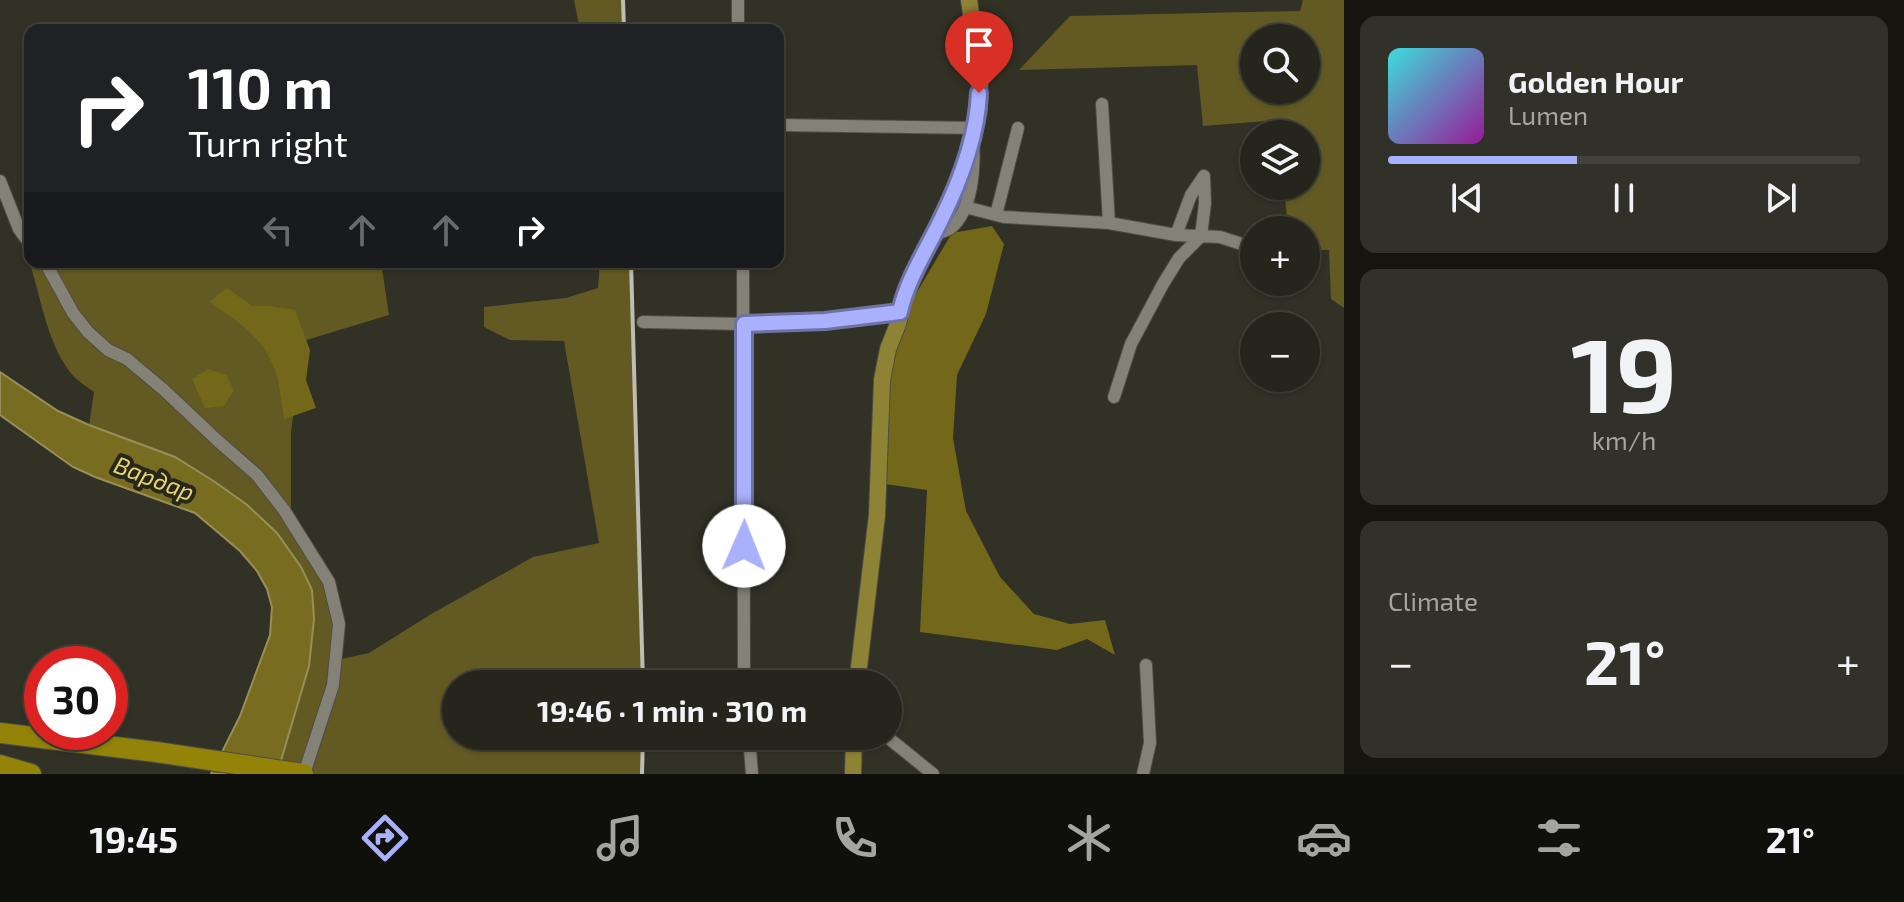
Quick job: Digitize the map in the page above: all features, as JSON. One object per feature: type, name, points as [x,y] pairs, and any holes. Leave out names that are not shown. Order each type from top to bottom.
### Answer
[{"type":"highway","points":[[0,733],[303,774]]},
{"type":"highway","points":[[0,765],[31,774]]},
{"type":"main road","points":[[859,670],[877,515],[882,380],[888,349],[903,300],[963,171],[979,112],[980,75],[969,0]]},
{"type":"main road","points":[[853,774],[854,750]]},
{"type":"street","points":[[738,0],[738,24]]},
{"type":"street","points":[[1102,104],[1109,223]]},
{"type":"street","points":[[784,125],[974,133],[972,183],[965,207],[950,229],[933,235]]},
{"type":"street","points":[[996,215],[1018,128]]},
{"type":"street","points":[[1114,397],[1131,344],[1163,284],[1179,258],[1201,236],[1204,176],[1191,195],[1176,235]]},
{"type":"street","points":[[0,181],[24,236]]},
{"type":"street","points":[[965,207],[1004,217],[1109,223],[1176,235],[1220,237],[1240,243]]},
{"type":"street","points":[[48,268],[73,313],[88,332],[108,350],[127,359],[257,475],[284,510],[329,582],[339,624],[333,685],[303,774]]},
{"type":"street","points":[[743,268],[744,670]]},
{"type":"street","points":[[643,322],[744,324],[825,321],[900,312]]},
{"type":"street","points":[[1143,774],[1150,743],[1146,665]]},
{"type":"street","points":[[902,749],[933,774]]},
{"type":"street","points":[[750,750],[752,774]]},
{"type":"shaded area","points":[[574,0],[624,0],[624,24],[579,24]]},
{"type":"shaded area","points":[[1303,0],[1344,0],[1344,308],[1331,299],[1329,250],[1320,250],[1320,216],[1287,216],[1285,200],[1320,200],[1320,120],[1240,120],[1240,123],[1203,126],[1197,65],[1019,70],[1070,16],[1300,11]]},
{"type":"shaded area","points":[[992,226],[1004,244],[986,314],[957,375],[953,438],[966,511],[1000,577],[1034,614],[1070,624],[1105,620],[1115,655],[1087,639],[1057,650],[920,632],[927,490],[885,484],[890,373],[911,302],[952,233]]},
{"type":"shaded area","points":[[31,268],[382,268],[389,315],[303,341],[291,432],[291,521],[336,606],[332,661],[369,653],[533,557],[599,543],[564,341],[510,340],[484,327],[484,307],[566,298],[598,288],[600,268],[631,268],[643,670],[442,670],[442,750],[643,750],[642,774],[277,774],[309,666],[314,619],[312,590],[301,567],[276,533],[246,504],[190,466],[175,457],[89,425],[94,392],[72,375],[55,345]]},
{"type":"shaded area","points":[[227,288],[252,306],[295,310],[310,350],[306,380],[316,408],[284,419],[277,376],[267,353],[245,328],[209,302]]},
{"type":"shaded area","points":[[208,369],[226,375],[234,390],[224,406],[205,408],[192,379]]},
{"type":"water","name":"Вардар","points":[[0,372],[58,411],[175,457],[215,482],[246,504],[277,533],[301,567],[312,590],[314,619],[309,666],[277,774],[211,774],[240,716],[270,635],[272,607],[257,571],[240,551],[195,513],[73,467],[0,415]]},
{"type":"railway","points":[[623,0],[624,24]]},
{"type":"railway","points":[[631,268],[643,670]]},
{"type":"railway","points":[[642,774],[643,750]]},
{"type":"route","points":[[744,546],[744,324],[825,321],[900,312],[921,257],[963,171],[979,112],[979,93]]}]
